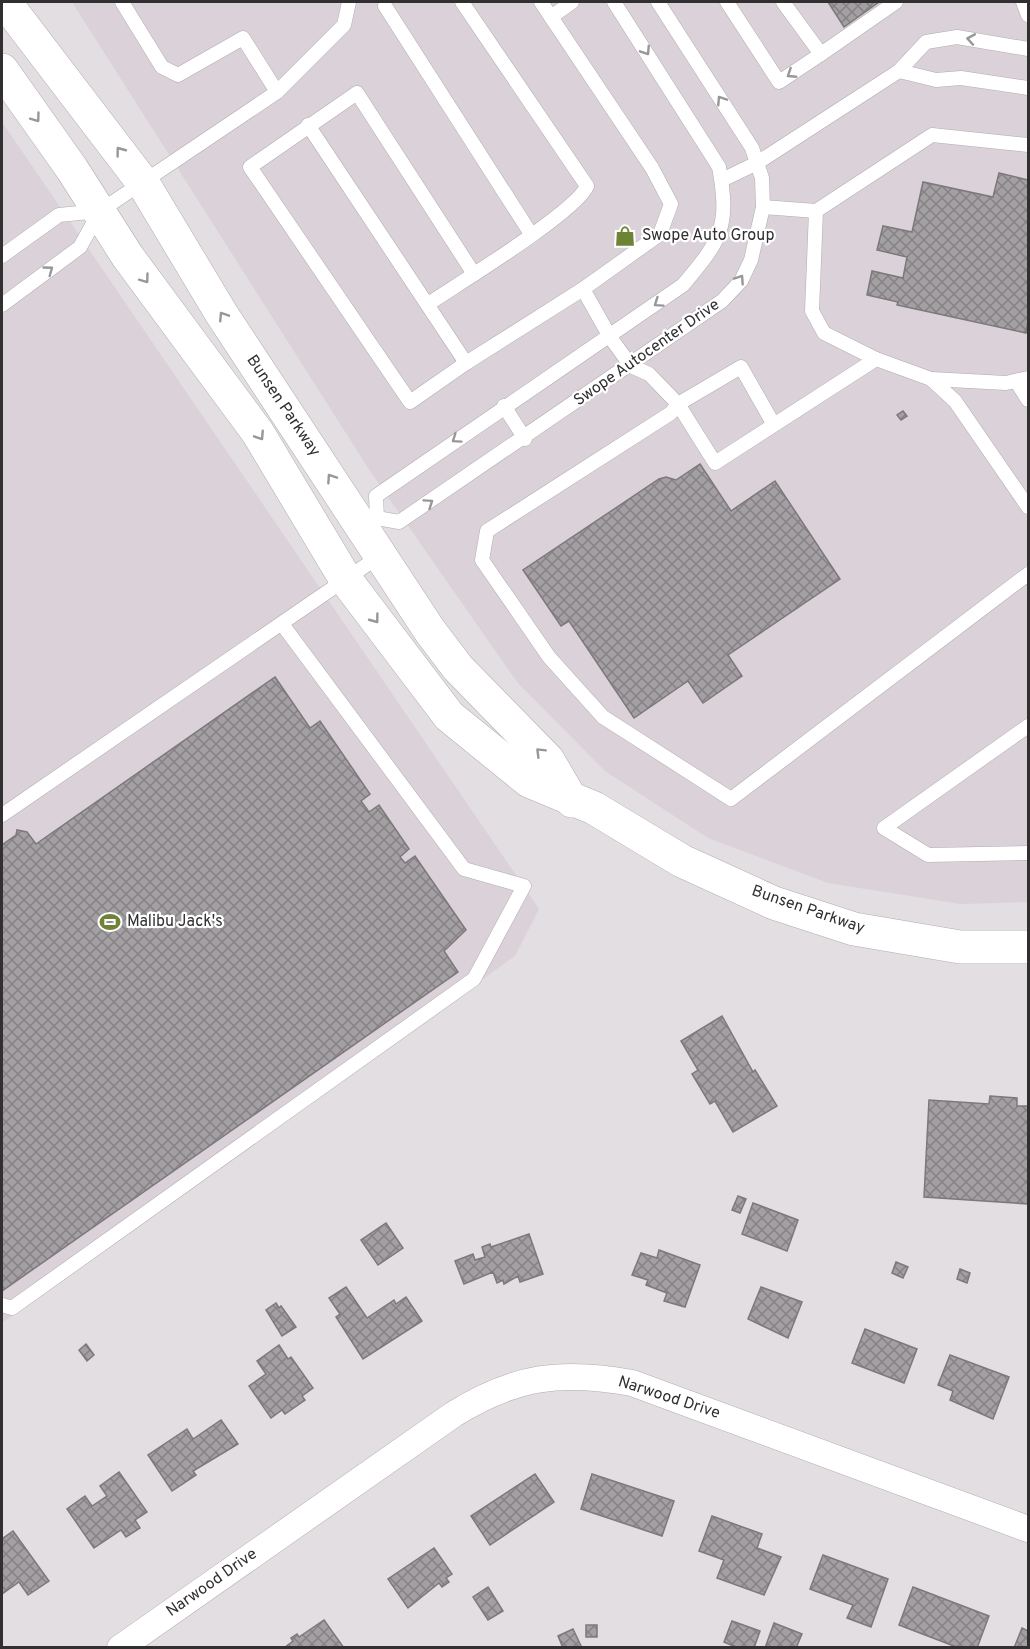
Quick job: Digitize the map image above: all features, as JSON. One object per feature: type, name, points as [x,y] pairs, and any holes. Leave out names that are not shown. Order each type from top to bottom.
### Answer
[{"type":"street","name":"Bunsen Parkway","points":[[5,2],[52,60],[143,183],[221,313],[370,523],[381,555],[430,631],[458,668],[548,760],[572,801]]},
{"type":"street","name":"Bunsen Parkway","points":[[2,70],[129,257],[258,433],[346,580],[449,716],[529,781],[572,801],[594,808],[682,861],[774,903],[854,929],[960,946],[1029,947]]},
{"type":"street","name":"Narwood Drive","points":[[120,1647],[454,1414],[482,1397],[509,1385],[537,1378],[596,1376],[632,1383],[1029,1529]]},
{"type":"lane","points":[[122,2],[162,67],[178,75],[243,38],[277,92]]},
{"type":"lane","points":[[2,305],[80,247],[100,212],[277,92],[344,25],[349,2]]},
{"type":"lane","points":[[428,304],[583,196],[587,186],[462,2]]},
{"type":"lane","points":[[474,274],[357,93],[250,167],[410,402],[466,363],[583,290],[660,234],[671,204],[652,168],[541,2]]},
{"type":"lane","points":[[551,17],[572,2]]},
{"type":"lane","name":"Swope Autocenter Drive","points":[[614,2],[719,166],[725,220],[712,251],[683,285],[376,496],[370,523],[399,522],[631,366],[722,301],[741,281],[751,260],[763,207],[762,178],[752,148],[658,2]]},
{"type":"lane","points":[[727,2],[779,82],[896,2]]},
{"type":"lane","points":[[783,2],[821,54]]},
{"type":"lane","points":[[1023,2],[1029,15]]},
{"type":"lane","points":[[385,6],[531,234]]},
{"type":"lane","points":[[722,180],[757,163],[899,70],[926,42],[957,37],[1029,49]]},
{"type":"lane","points":[[899,70],[936,80],[961,78],[1029,88]]},
{"type":"lane","points":[[309,125],[466,363]]},
{"type":"lane","points":[[763,207],[816,212],[932,135],[1029,145]]},
{"type":"lane","points":[[2,256],[59,215],[100,212]]},
{"type":"lane","points":[[816,212],[812,311],[825,333],[876,359],[931,379],[1022,380],[1029,400]]},
{"type":"lane","points":[[583,290],[610,337],[631,366],[649,374],[678,404],[715,463],[876,359]]},
{"type":"lane","points":[[774,425],[741,366],[678,404],[671,413],[488,531],[482,560],[549,657],[603,717],[731,800],[1029,574]]},
{"type":"lane","points":[[931,379],[955,401],[1029,507]]},
{"type":"lane","points":[[504,406],[525,439]]},
{"type":"lane","points":[[2,815],[381,555]]},
{"type":"lane","points":[[2,1305],[12,1308],[474,979],[524,886],[464,869],[282,624]]},
{"type":"lane","points":[[1029,726],[884,828],[928,855],[1029,853]]},
{"type":"shaded area","name":"Swope Auto Group","points":[[72,2],[1028,2],[1028,902],[961,904],[828,883],[708,838],[605,771],[517,682],[370,471]]},
{"type":"shaded area","points":[[2,122],[539,909],[515,956],[2,1323]]},
{"type":"building","points":[[828,2],[879,2],[844,27]]},
{"type":"building","points":[[999,173],[1028,180],[1028,321],[1026,333],[897,305],[898,302],[867,295],[872,271],[903,278],[907,257],[877,250],[883,226],[912,232],[923,182],[993,197]]},
{"type":"building","points":[[903,411],[907,416],[901,420],[897,415]]},
{"type":"building","points":[[700,464],[731,511],[775,481],[840,579],[728,655],[742,676],[703,703],[688,681],[634,718],[569,621],[561,626],[523,570],[659,479],[666,477],[676,480]]},
{"type":"building","points":[[275,677],[310,728],[320,721],[370,794],[361,801],[369,812],[379,805],[409,849],[400,857],[405,863],[415,856],[466,930],[444,951],[458,972],[2,1291],[2,845],[16,835],[17,830],[27,832],[36,844]]},
{"type":"building","points":[[722,1016],[753,1072],[755,1070],[777,1106],[733,1132],[715,1101],[710,1104],[692,1074],[698,1070],[681,1041]]},
{"type":"building","points":[[990,1096],[1017,1098],[1017,1106],[1028,1106],[1028,1204],[924,1197],[929,1100],[989,1104]]},
{"type":"building","points":[[738,1196],[746,1199],[740,1213],[732,1210]]},
{"type":"building","points":[[753,1203],[798,1220],[787,1251],[742,1234]]},
{"type":"building","points":[[386,1223],[403,1248],[378,1265],[361,1240]]},
{"type":"building","points":[[529,1234],[543,1274],[520,1282],[518,1276],[504,1284],[503,1280],[497,1283],[493,1272],[464,1284],[455,1261],[473,1254],[475,1260],[485,1257],[482,1247],[490,1244],[491,1247]]},
{"type":"building","points":[[659,1250],[700,1265],[685,1307],[664,1301],[667,1293],[646,1285],[648,1280],[632,1275],[641,1253],[657,1258]]},
{"type":"building","points":[[896,1262],[908,1267],[903,1278],[892,1273]]},
{"type":"building","points":[[960,1269],[970,1273],[967,1283],[957,1279]]},
{"type":"building","points":[[346,1287],[367,1318],[394,1300],[396,1304],[406,1297],[422,1321],[363,1359],[336,1317],[340,1314],[329,1298]]},
{"type":"building","points":[[761,1287],[802,1302],[788,1338],[748,1319]]},
{"type":"building","points":[[276,1303],[279,1308],[281,1306],[296,1327],[282,1336],[266,1310]]},
{"type":"building","points":[[865,1329],[917,1349],[904,1383],[852,1363]]},
{"type":"building","points":[[86,1344],[94,1355],[87,1361],[79,1350]]},
{"type":"building","points":[[279,1345],[288,1359],[291,1357],[313,1388],[302,1396],[305,1400],[285,1414],[282,1410],[271,1418],[249,1386],[266,1374],[257,1361]]},
{"type":"building","points":[[950,1355],[1009,1377],[993,1419],[950,1400],[953,1391],[938,1385]]},
{"type":"building","points":[[221,1420],[238,1444],[193,1471],[196,1475],[172,1491],[148,1455],[187,1429],[193,1439]]},
{"type":"building","points":[[119,1472],[147,1512],[135,1520],[140,1528],[126,1537],[121,1530],[94,1548],[67,1509],[85,1496],[92,1506],[107,1496],[100,1486]]},
{"type":"building","points":[[535,1474],[554,1502],[490,1545],[471,1516]]},
{"type":"building","points":[[592,1474],[674,1501],[662,1536],[581,1509]]},
{"type":"building","points":[[712,1516],[762,1534],[757,1548],[781,1557],[764,1595],[717,1578],[724,1560],[699,1551]]},
{"type":"building","points":[[13,1531],[49,1581],[28,1595],[19,1582],[2,1594],[2,1539]]},
{"type":"building","points":[[434,1548],[452,1574],[446,1578],[449,1582],[442,1587],[439,1583],[408,1608],[388,1579]]},
{"type":"building","points":[[823,1555],[888,1579],[871,1627],[847,1618],[853,1605],[810,1589]]},
{"type":"building","points":[[488,1587],[503,1611],[488,1620],[473,1597]]},
{"type":"building","points":[[913,1587],[989,1616],[977,1648],[959,1648],[899,1625]]},
{"type":"building","points":[[324,1620],[344,1648],[284,1648],[293,1641],[291,1638],[297,1634],[299,1637]]},
{"type":"building","points":[[732,1621],[760,1631],[754,1648],[738,1648],[724,1642]]},
{"type":"building","points":[[774,1623],[802,1634],[796,1648],[765,1648]]},
{"type":"building","points":[[586,1625],[597,1625],[597,1637],[586,1637]]},
{"type":"building","points":[[1022,1628],[1028,1631],[1028,1648],[1014,1648]]},
{"type":"building","points":[[573,1629],[582,1648],[563,1648],[558,1636]]},
{"type":"place","name":"Swope Auto Group","points":[[625,236]]},
{"type":"place","name":"Malibu Jack's","points":[[110,922]]}]
